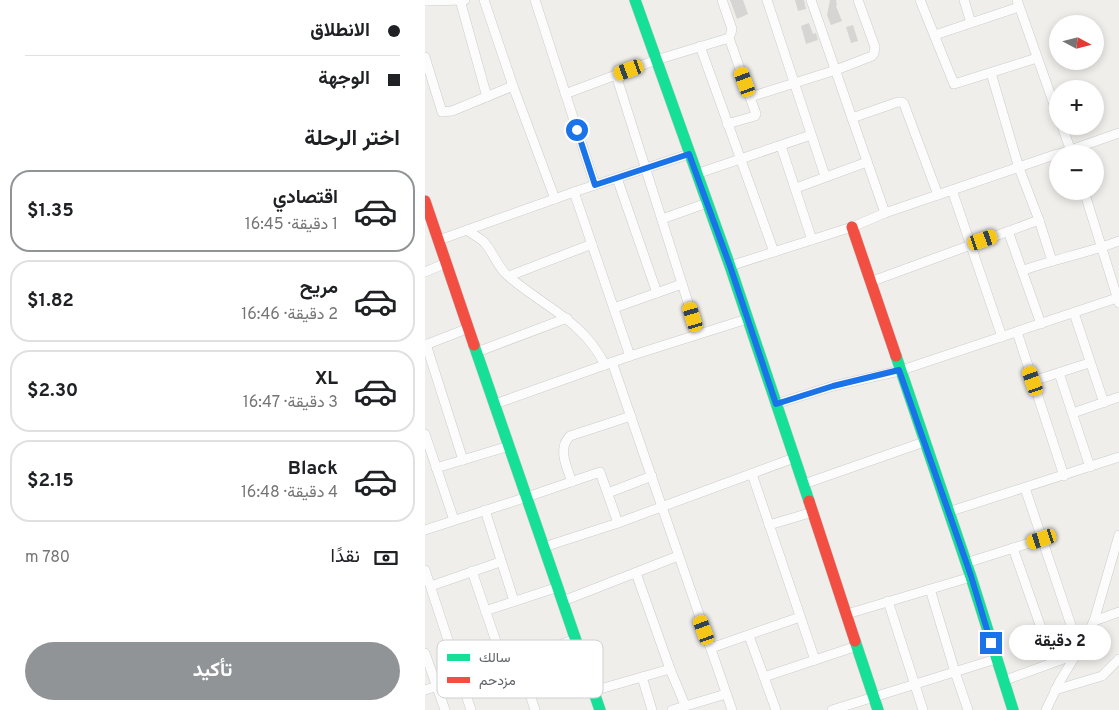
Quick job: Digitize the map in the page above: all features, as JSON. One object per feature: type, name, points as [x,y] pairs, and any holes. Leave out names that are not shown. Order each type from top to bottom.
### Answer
[{"type":"street","points":[[460,0],[487,97]]},
{"type":"street","points":[[425,1],[465,0]]},
{"type":"street","points":[[484,0],[513,86],[555,199]]},
{"type":"street","points":[[535,0],[595,185]]},
{"type":"street","points":[[635,0],[730,266],[878,710]]},
{"type":"street","points":[[722,0],[732,29],[729,38],[756,111],[755,116],[727,124]]},
{"type":"street","points":[[767,0],[825,176]]},
{"type":"street","points":[[811,0],[885,213]]},
{"type":"street","points":[[750,97],[836,70],[872,56],[875,47],[858,0]]},
{"type":"street","points":[[920,0],[954,84],[1037,58]]},
{"type":"street","points":[[964,0],[971,23]]},
{"type":"street","points":[[935,35],[971,23],[1018,3],[1049,91]]},
{"type":"street","points":[[565,94],[656,60],[729,38]]},
{"type":"street","points":[[700,46],[774,252]]},
{"type":"street","points":[[425,57],[442,112],[452,111],[513,86]]},
{"type":"street","points":[[991,73],[1019,168],[1052,261]]},
{"type":"street","points":[[616,75],[698,334]]},
{"type":"street","points":[[852,118],[898,102],[905,104],[937,195]]},
{"type":"street","points":[[696,174],[811,135]]},
{"type":"street","points":[[1092,145],[1118,136]]},
{"type":"street","points":[[781,146],[812,240]]},
{"type":"street","points":[[439,240],[689,154]]},
{"type":"street","points":[[730,266],[852,227],[885,213],[1049,157]]},
{"type":"street","points":[[796,188],[867,162]]},
{"type":"street","points":[[617,178],[657,293]]},
{"type":"street","points":[[952,190],[1002,337]]},
{"type":"street","points":[[574,192],[630,356]]},
{"type":"street","points":[[776,404],[833,386],[899,370],[1074,313],[1118,301],[1087,200]]},
{"type":"street","points":[[425,201],[576,640]]},
{"type":"street","points":[[662,219],[707,202]]},
{"type":"street","points":[[870,282],[1039,220]]},
{"type":"street","points":[[852,227],[899,370],[971,576],[1013,710]]},
{"type":"street","points":[[467,230],[483,242],[499,267],[567,318],[608,363],[631,416],[652,476],[660,507],[732,710]]},
{"type":"street","points":[[1008,231],[1041,324]]},
{"type":"street","points":[[1023,270],[1119,241]]},
{"type":"street","points":[[509,276],[592,244]]},
{"type":"street","points":[[425,272],[446,263]]},
{"type":"street","points":[[614,308],[682,284]]},
{"type":"street","points":[[1074,313],[1089,363],[1104,403]]},
{"type":"street","points":[[477,352],[567,318]]},
{"type":"street","points":[[495,404],[608,363],[747,319]]},
{"type":"street","points":[[463,460],[426,344],[469,328]]},
{"type":"street","points":[[1017,332],[1064,476]]},
{"type":"street","points":[[1033,381],[1089,363]]},
{"type":"street","points":[[1059,373],[1090,467]]},
{"type":"street","points":[[1073,414],[1119,398]]},
{"type":"street","points":[[572,482],[563,452],[564,443],[567,439],[570,436],[631,416]]},
{"type":"street","points":[[425,434],[454,520]]},
{"type":"street","points":[[804,484],[924,442]]},
{"type":"street","points":[[436,468],[509,446]]},
{"type":"street","points":[[544,548],[794,458]]},
{"type":"street","points":[[948,512],[1119,458]]},
{"type":"street","points":[[426,527],[527,497],[600,472],[617,523]]},
{"type":"street","points":[[752,474],[815,660]]},
{"type":"street","points":[[608,493],[652,476]]},
{"type":"street","points":[[1025,488],[1078,651]]},
{"type":"street","points":[[485,510],[513,601]]},
{"type":"street","points":[[769,525],[813,512]]},
{"type":"street","points":[[1046,710],[1055,690],[1094,621],[1116,559],[1119,536]]},
{"type":"street","points":[[966,563],[1042,539]]},
{"type":"street","points":[[1013,548],[1053,662]]},
{"type":"street","points":[[563,601],[678,556]]},
{"type":"street","points":[[431,586],[500,562]]},
{"type":"street","points":[[425,570],[448,640]]},
{"type":"street","points":[[472,571],[495,640]]},
{"type":"street","points":[[636,573],[669,669],[685,705]]},
{"type":"street","points":[[847,614],[971,576]]},
{"type":"street","points":[[485,611],[558,587]]},
{"type":"street","points":[[931,589],[968,710]]},
{"type":"street","points":[[888,601],[923,710]]},
{"type":"street","points":[[1094,621],[1119,612]]},
{"type":"street","points":[[711,648],[800,617]]},
{"type":"street","points":[[749,636],[776,710]]},
{"type":"street","points":[[764,677],[857,646]]},
{"type":"street","points":[[1003,681],[1078,651]]},
{"type":"street","points":[[425,653],[436,686],[425,690]]},
{"type":"street","points":[[832,710],[996,659]]},
{"type":"street","points":[[1055,690],[1102,676],[1119,659]]},
{"type":"street","points":[[603,688],[669,669]]},
{"type":"street","points":[[642,677],[652,710]]},
{"type":"street","points":[[672,710],[726,694]]},
{"type":"street","points":[[440,698],[445,710]]},
{"type":"street","points":[[467,698],[471,710]]},
{"type":"street","points":[[531,698],[535,710]]},
{"type":"street","points":[[596,698],[600,710]]},
{"type":"building","points":[[730,0],[743,0],[748,14],[737,19]]},
{"type":"building","points":[[795,0],[804,0],[806,9],[798,11]]},
{"type":"building","points":[[830,0],[836,0],[836,6],[842,21],[831,25],[827,15]]},
{"type":"building","points":[[809,23],[813,34],[816,33],[818,40],[806,44],[801,26]]},
{"type":"building","points":[[853,25],[858,41],[851,43],[846,27]]},
{"type":"traffic: fast","points":[[635,0],[730,266],[809,501]]},
{"type":"traffic: fast","points":[[474,345],[576,640]]},
{"type":"traffic: fast","points":[[896,356],[971,577],[1013,710]]},
{"type":"traffic: fast","points":[[855,641],[878,710]]},
{"type":"traffic: fast","points":[[596,698],[600,710]]},
{"type":"traffic: jam","points":[[425,201],[474,345]]},
{"type":"traffic: jam","points":[[852,227],[896,356]]},
{"type":"traffic: jam","points":[[809,501],[855,641]]},
{"type":"route","points":[[577,130],[595,185],[689,154],[730,266],[776,404],[833,386],[899,370],[971,576],[991,643]]}]
